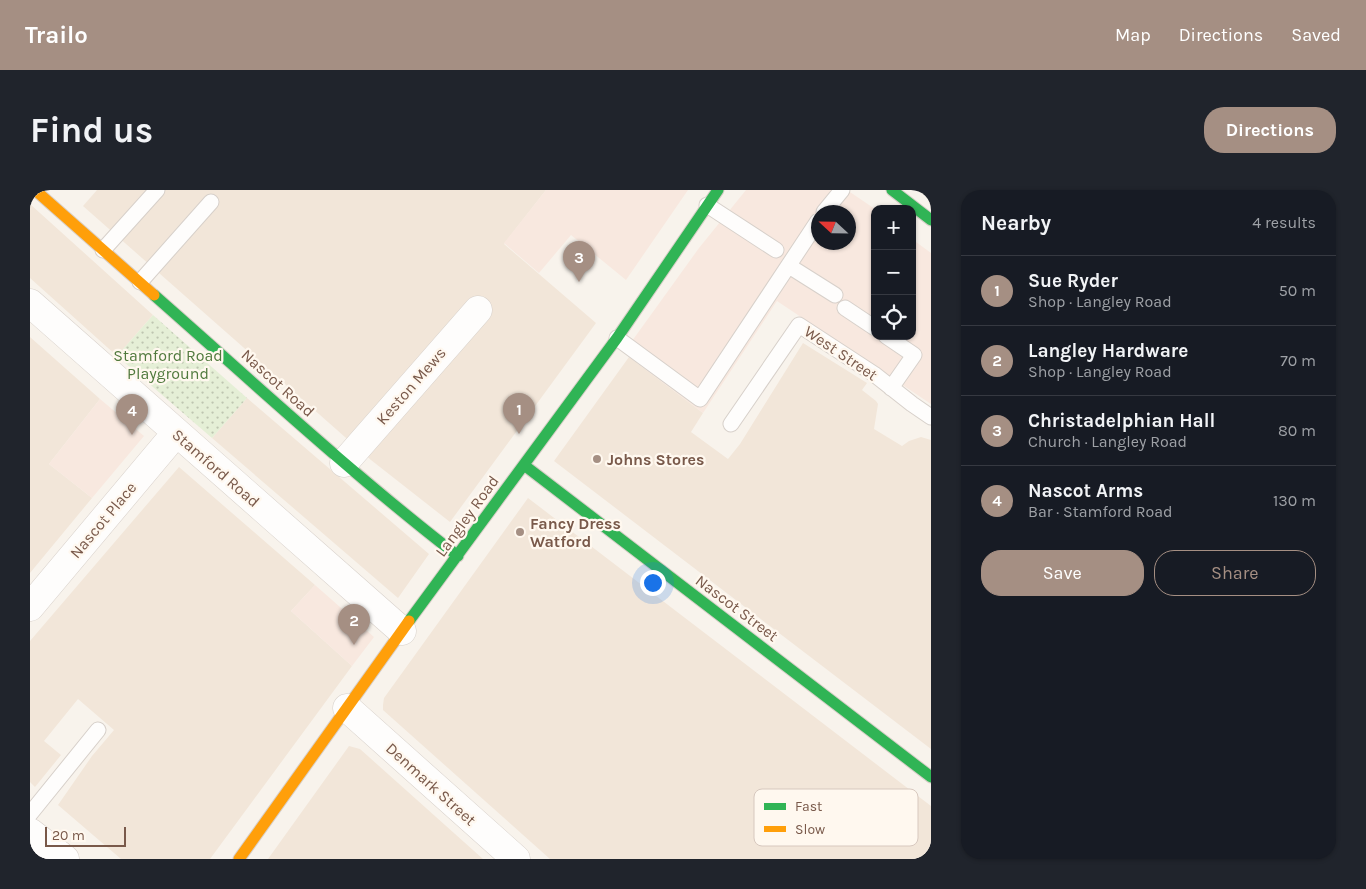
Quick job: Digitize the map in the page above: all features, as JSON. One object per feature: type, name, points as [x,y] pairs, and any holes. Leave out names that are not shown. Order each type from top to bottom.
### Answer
[{"type":"street","name":"Nascot Road","points":[[35,190],[344,463],[404,514],[458,556]]},
{"type":"street","name":"Langley Road","points":[[239,859],[402,631],[617,338],[718,190]]},
{"type":"street","points":[[897,192],[931,220]]},
{"type":"street","name":"Stamford Road","points":[[30,303],[402,631]]},
{"type":"street","name":"Keston Mews","points":[[344,463],[478,310]]},
{"type":"street","name":"Nascot Place","points":[[30,607],[176,433]]},
{"type":"street","name":"Nascot Street","points":[[524,465],[931,777]]},
{"type":"street","name":"Denmark Street","points":[[347,708],[516,859]]},
{"type":"street","points":[[30,832],[53,855]]},
{"type":"lane","points":[[103,250],[157,190]]},
{"type":"lane","points":[[830,205],[842,190]]},
{"type":"lane","points":[[140,282],[211,202]]},
{"type":"lane","points":[[707,205],[776,250]]},
{"type":"lane","points":[[617,338],[700,399],[811,232]]},
{"type":"lane","points":[[789,266],[835,295]]},
{"type":"lane","points":[[845,308],[871,325]]},
{"type":"lane","name":"West Street","points":[[732,424],[799,325],[874,374],[912,404],[931,416]]},
{"type":"lane","points":[[891,388],[914,355],[892,340]]},
{"type":"lane","points":[[30,814],[98,730]]},
{"type":"shaded area","points":[[97,190],[546,190],[504,244],[596,323],[450,522],[371,460],[83,206]]},
{"type":"shaded area","points":[[546,190],[688,190],[626,280],[571,235],[539,273],[504,243]]},
{"type":"shaded area","points":[[746,190],[847,190],[871,206],[871,340],[916,340],[916,242],[931,253],[931,404],[777,301],[703,413],[629,357],[632,341],[699,248]]},
{"type":"shaded area","points":[[30,204],[153,315],[117,356],[30,278]]},
{"type":"shaded area","points":[[30,337],[100,399],[49,464],[92,498],[30,573]]},
{"type":"shaded area","points":[[803,343],[867,383],[862,390],[878,404],[874,429],[902,446],[909,441],[921,437],[931,440],[931,749],[554,461],[629,357],[703,413],[691,432],[728,459],[740,444]]},
{"type":"shaded area","points":[[247,398],[429,554],[398,598],[212,438]]},
{"type":"shaded area","points":[[100,399],[144,436],[92,498],[49,464]]},
{"type":"shaded area","points":[[179,467],[315,585],[291,611],[352,666],[210,859],[121,859],[58,805],[92,756],[114,730],[78,699],[44,741],[61,755],[35,787],[30,782],[30,641]]},
{"type":"shaded area","points":[[528,498],[909,789],[754,789],[754,846],[918,846],[918,796],[931,806],[931,859],[550,859],[383,710],[384,698]]},
{"type":"shaded area","points":[[315,585],[374,637],[352,666],[291,611]]},
{"type":"shaded area","points":[[349,746],[360,749],[483,859],[268,859]]},
{"type":"green space","name":"Stamford Road Playground","points":[[153,315],[247,398],[212,438],[117,356]]},
{"type":"traffic: fast","points":[[409,621],[617,338],[718,190]]},
{"type":"traffic: fast","points":[[892,190],[931,220]]},
{"type":"traffic: fast","points":[[154,295],[342,461],[458,556]]},
{"type":"traffic: fast","points":[[524,465],[931,777]]},
{"type":"traffic: slow","points":[[35,190],[154,295]]},
{"type":"traffic: slow","points":[[239,859],[409,621]]},
{"type":"place","name":"Christadelphian Hall","points":[[579,282]]},
{"type":"place","name":"Sue Ryder","points":[[519,434]]},
{"type":"place","name":"Nascot Arms","points":[[132,435]]},
{"type":"place","name":"Johns Stores","points":[[597,459]]},
{"type":"place","name":"Fancy Dress Watford","points":[[520,532]]},
{"type":"place","name":"Langley Hardware","points":[[354,645]]}]
